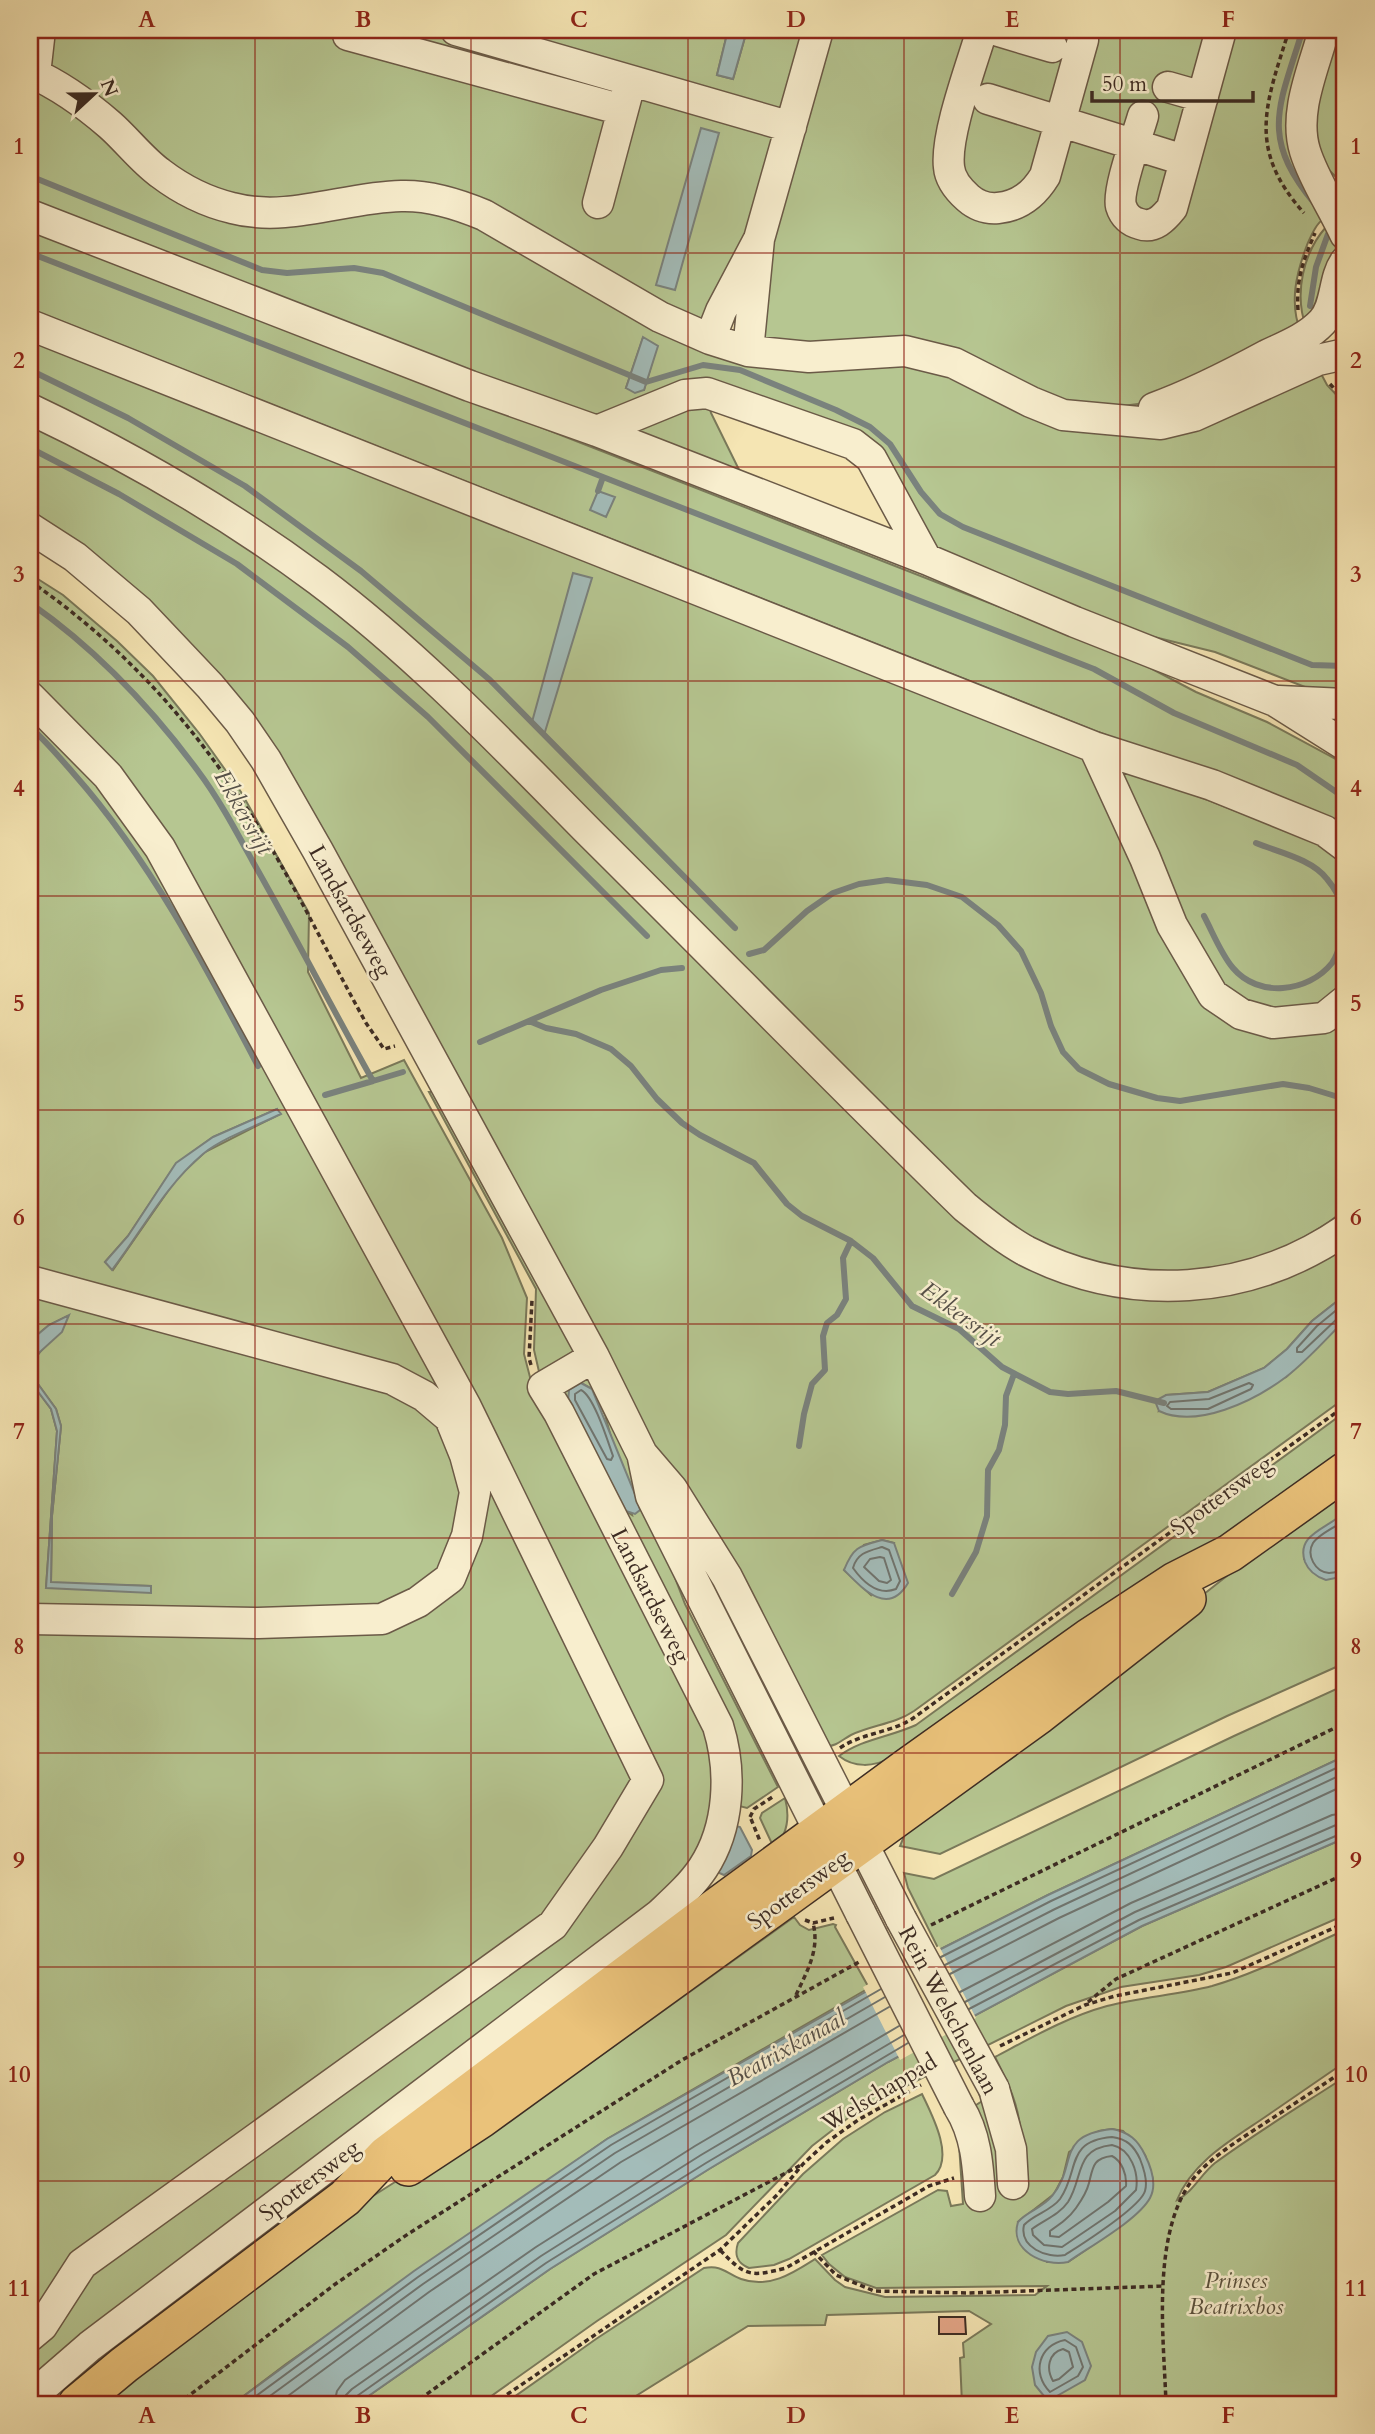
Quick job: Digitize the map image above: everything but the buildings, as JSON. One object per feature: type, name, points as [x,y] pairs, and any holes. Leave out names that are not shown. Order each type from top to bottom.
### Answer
[{"type":"main road","name":"Spottersweg","points":[[77,2404],[124,2365],[345,2198],[386,2155],[841,1837],[1088,1638],[1175,1581],[1230,1553],[1345,1471]]},
{"type":"street","points":[[40,30],[33,73],[108,124],[159,172],[186,190],[232,208],[279,213],[404,195],[434,198],[464,206],[660,317],[710,339],[748,351],[809,357],[905,351],[954,363],[1063,415],[1161,424],[1194,416],[1318,360],[1344,355]]},
{"type":"street","points":[[347,30],[348,35],[622,110]]},
{"type":"street","points":[[748,351],[759,239],[818,30]]},
{"type":"street","points":[[982,30],[950,142],[949,169],[957,188],[975,204],[997,208],[1019,203],[1036,191],[1045,176],[1083,40]]},
{"type":"street","points":[[995,30],[1052,47]]},
{"type":"street","points":[[1143,116],[1121,190],[1121,206],[1130,221],[1144,226],[1161,221],[1172,208],[1221,30]]},
{"type":"street","points":[[1324,30],[1301,117],[1306,152],[1342,216]]},
{"type":"street","points":[[468,31],[791,127]]},
{"type":"street","points":[[598,203],[631,81]]},
{"type":"street","points":[[1168,87],[1203,97]]},
{"type":"street","points":[[988,99],[1171,156]]},
{"type":"street","points":[[30,215],[926,559],[1075,622],[1275,701],[1345,745]]},
{"type":"street","points":[[710,339],[721,311],[759,239]]},
{"type":"street","points":[[1116,418],[1191,395],[1307,335],[1324,320],[1334,296],[1339,272],[1345,262]]},
{"type":"street","points":[[30,325],[1094,747],[1212,785],[1325,831],[1345,846]]},
{"type":"street","points":[[597,431],[685,395],[707,393],[853,444],[871,458],[926,559]]},
{"type":"street","points":[[30,409],[160,476],[244,528],[318,580],[400,647],[486,728],[957,1199],[995,1231],[1025,1250],[1070,1270],[1107,1280],[1148,1287],[1197,1284],[1238,1278],[1290,1262],[1345,1230]]},
{"type":"street","name":"Landsardseweg","points":[[30,528],[75,557],[139,611],[210,686],[240,722],[266,760],[312,839],[594,1357],[642,1454],[651,1496],[795,1782],[841,1837]]},
{"type":"street","points":[[30,697],[108,776],[160,848],[649,1780],[608,1847],[553,1926],[82,2264],[42,2326],[30,2336]]},
{"type":"street","points":[[1275,701],[1345,704]]},
{"type":"street","points":[[1308,721],[1345,721]]},
{"type":"street","points":[[1094,747],[1146,858],[1172,925],[1213,995],[1241,1014],[1273,1023],[1324,1018],[1345,1001]]},
{"type":"street","points":[[30,1281],[392,1379],[458,1412]]},
{"type":"street","points":[[543,1387],[594,1357]]},
{"type":"street","name":"Landsardseweg","points":[[543,1387],[559,1413],[711,1711],[722,1739],[737,1814]]},
{"type":"street","points":[[30,1619],[258,1623],[382,1619],[418,1602],[450,1578],[467,1536],[475,1492],[458,1412]]},
{"type":"street","name":"Landsardseweg","points":[[642,1454],[672,1489],[727,1577],[822,1762],[841,1837]]},
{"type":"street","name":"Spottersweg","points":[[30,2398],[90,2346],[659,1915],[683,1893],[704,1867],[715,1844],[737,1814]]},
{"type":"street","name":"Rein Welschenlaan","points":[[841,1837],[891,1899],[994,2089],[1007,2128],[1013,2183]]},
{"type":"street","name":"Rein Welschenlaan","points":[[841,1837],[861,1914],[968,2121],[974,2143],[980,2196]]},
{"type":"path","points":[[1307,335],[1298,310],[1300,269],[1318,228],[1342,216]]},
{"type":"path","points":[[30,581],[68,608],[113,646],[156,689],[195,735],[256,824],[366,1023],[384,1049],[420,1037]]},
{"type":"path","points":[[532,1290],[529,1359],[535,1376],[543,1387]]},
{"type":"path","name":"Spottersweg","points":[[822,1762],[851,1741],[890,1730],[921,1713],[1345,1406]]},
{"type":"path","points":[[926,1928],[1345,1723]]},
{"type":"path","points":[[737,1814],[754,1810],[795,1782]]},
{"type":"path","points":[[1085,2005],[1116,1979],[1345,1874]]},
{"type":"path","points":[[795,1997],[814,1954],[817,1936],[813,1923]]},
{"type":"path","points":[[989,2051],[1085,2005],[1115,1996],[1232,1973],[1345,1923]]},
{"type":"path","points":[[178,2404],[334,2285],[408,2234],[682,2060],[866,1959]]},
{"type":"path","points":[[1166,2404],[1164,2286],[1168,2242],[1173,2216],[1186,2189],[1200,2172],[1229,2147],[1345,2070]]},
{"type":"path","name":"Welschappad","points":[[493,2404],[720,2250],[827,2142],[858,2120],[932,2080]]},
{"type":"path","points":[[413,2404],[594,2274],[803,2164]]},
{"type":"path","points":[[720,2250],[741,2270],[762,2274],[786,2268],[929,2186],[955,2178]]},
{"type":"path","points":[[813,2251],[836,2275],[874,2291],[969,2293],[1164,2286]]},
{"type":"green space","points":[[40,30],[728,30],[717,75],[733,79],[747,30],[1345,30],[1345,186],[1329,170],[1325,218],[1316,226],[1310,238],[1295,289],[1295,311],[1301,333],[1153,402],[1108,408],[1106,418],[1318,368],[1327,385],[1345,404],[1345,690],[1305,687],[1215,652],[1142,634],[926,559],[871,458],[707,394],[711,413],[749,490],[30,215],[30,72]],"holes":[[[753,286],[748,350],[711,339]],[[643,338],[657,346],[644,390],[626,388]]]},
{"type":"green space","points":[[30,227],[1135,660],[1196,692],[1267,722],[1345,764],[1345,835],[1308,815],[30,309]]},
{"type":"green space","points":[[1326,227],[1338,235],[1338,254],[1306,327],[1301,301],[1303,274],[1311,249]]},
{"type":"green space","points":[[30,337],[1088,758],[1212,1007],[1345,1011],[1345,1210],[1317,1230],[1253,1259],[1218,1268],[1183,1272],[1148,1273],[1113,1269],[1052,1249],[1014,1228],[978,1203],[527,751],[73,415],[30,394]]},
{"type":"green space","points":[[30,409],[319,580],[1025,1250],[1197,1284],[1345,1230],[1345,1295],[1312,1321],[1287,1349],[1264,1368],[1208,1392],[1166,1395],[1159,1411],[1286,1377],[1345,1320],[1345,1398],[914,1711],[826,1746],[655,1448],[291,783],[30,517]],"holes":[[[882,1540],[894,1543],[871,1595],[844,1570],[864,1545]]]},
{"type":"green space","points":[[30,574],[63,595],[153,676],[199,733],[241,792],[309,913],[308,972],[361,1078],[404,1060],[502,1238],[527,1298],[524,1354],[531,1381],[701,1711],[718,1797],[688,1874],[30,2386],[30,1628],[245,1629],[448,1596],[469,1435],[190,887],[30,689]]},
{"type":"green space","points":[[30,703],[132,817],[444,1384],[437,1395],[30,1279]],"holes":[[[277,1109],[280,1114],[205,1152],[177,1178],[113,1270],[105,1262],[128,1236],[176,1164],[213,1137]]]},
{"type":"green space","points":[[1116,764],[1320,844],[1345,865],[1345,984],[1319,1004],[1278,1011],[1229,996],[1199,957]]},
{"type":"green space","points":[[429,1092],[439,1092],[574,1340],[574,1355],[540,1376],[534,1350],[536,1289]]},
{"type":"green space","points":[[30,1295],[351,1378],[399,1396],[438,1423],[458,1456],[464,1499],[444,1563],[415,1593],[390,1607],[30,1612],[30,1381],[51,1409],[57,1431],[46,1588],[151,1586],[51,1583],[52,1516],[61,1426],[56,1409],[30,1373],[30,1361],[37,1356],[68,1316],[49,1325],[30,1341]]},
{"type":"green space","points":[[588,1376],[616,1422],[685,1604],[778,1787],[747,1808],[739,1806],[562,1390]],"holes":[[[581,1383],[592,1389],[605,1415],[632,1515],[626,1511],[581,1424]]]},
{"type":"green space","points":[[1345,1412],[1345,1455],[1218,1546],[1035,1653],[890,1758],[864,1765],[851,1763],[839,1756],[857,1746],[916,1725]]},
{"type":"green space","points":[[1345,1486],[1345,1509],[1342,1516],[1305,1547],[1304,1559],[1339,1578],[1345,1576],[1345,1663],[1227,1716],[940,1854],[900,1846],[907,1829]]},
{"type":"green space","points":[[1345,1685],[1345,1756],[1048,1895],[939,1950],[908,1888],[904,1873],[934,1879]]},
{"type":"green space","points":[[785,1798],[787,1825],[774,1848],[760,1818],[762,1813]]},
{"type":"green space","points":[[1345,1838],[1345,1915],[1226,1967],[1199,1975],[1121,1987],[1066,2006],[880,2099],[848,2118],[812,2146],[726,2235],[597,2321],[480,2404],[357,2404],[550,2269],[709,2169],[888,2062],[1142,1926]]},
{"type":"green space","points":[[794,1917],[800,1925],[809,1930],[836,1925],[869,1988],[607,2139],[233,2404],[95,2404],[365,2201],[493,2120],[582,2069]]},
{"type":"green space","name":"Prinses Beatrixbos","points":[[1345,1930],[1345,2062],[1216,2151],[1193,2173],[1177,2200],[1215,2163],[1345,2077],[1345,2404],[962,2404],[960,2358],[964,2357],[963,2343],[991,2324],[969,2311],[827,2315],[825,2325],[748,2326],[623,2404],[504,2404],[704,2268],[720,2269],[741,2279],[761,2282],[780,2278],[815,2259],[845,2287],[885,2297],[1035,2295],[1047,2286],[876,2288],[845,2277],[822,2255],[938,2190],[947,2191],[951,2206],[963,2204],[959,2144],[970,2109],[987,2098],[1021,2141],[1016,2108],[995,2057],[1078,2016],[1120,2003],[1186,1992],[1229,1981]],"holes":[[[1099,2131],[1123,2131],[1145,2155],[1153,2179],[1149,2199],[1125,2223],[1068,2262],[1047,2262],[1018,2222],[1054,2194],[1063,2177],[1069,2152]]]},
{"type":"green space","points":[[922,2094],[936,2124],[942,2147],[940,2167],[935,2175],[789,2259],[774,2265],[749,2268],[739,2261],[736,2251],[738,2243],[803,2174],[843,2139],[885,2112]]},
{"type":"water","points":[[728,30],[747,30],[733,79],[717,75]]},
{"type":"water","points":[[701,128],[719,133],[675,290],[656,285]]},
{"type":"water","points":[[643,337],[658,346],[644,390],[635,393],[626,388]]},
{"type":"water","points":[[598,491],[615,497],[606,517],[590,510]]},
{"type":"water","points":[[573,573],[592,578],[544,735],[532,722]]},
{"type":"water","points":[[277,1109],[281,1114],[220,1143],[189,1167],[165,1194],[112,1270],[105,1262],[128,1236],[176,1163],[213,1137]]},
{"type":"water","points":[[1345,1295],[1345,1320],[1301,1364],[1273,1386],[1242,1403],[1207,1414],[1174,1416],[1159,1411],[1155,1401],[1166,1395],[1208,1392],[1264,1368],[1287,1349],[1312,1321]]},
{"type":"water","points":[[69,1315],[62,1332],[30,1361],[30,1341],[49,1325]]},
{"type":"water","points":[[30,1373],[56,1409],[61,1426],[52,1516],[51,1582],[151,1586],[151,1593],[46,1588],[57,1431],[51,1409],[30,1381]]},
{"type":"water","points":[[581,1383],[592,1389],[639,1504],[640,1510],[635,1514],[626,1511],[568,1402],[569,1390]]},
{"type":"water","points":[[1345,1509],[1345,1576],[1326,1580],[1316,1576],[1305,1562],[1305,1543]]},
{"type":"water","points":[[882,1540],[894,1543],[908,1583],[900,1593],[884,1599],[867,1591],[844,1570],[854,1552]]},
{"type":"water","name":"Beatrixkanaal","points":[[1345,1756],[1345,1838],[1142,1926],[888,2062],[709,2169],[550,2269],[357,2404],[233,2404],[414,2271],[607,2139],[939,1950],[1048,1895]]},
{"type":"water","points":[[736,1826],[740,1827],[752,1850],[751,1856],[724,1875],[717,1872]]},
{"type":"water","points":[[1112,2129],[1128,2135],[1142,2150],[1152,2176],[1150,2198],[1124,2224],[1068,2262],[1049,2262],[1031,2255],[1019,2241],[1018,2222],[1052,2196],[1060,2184],[1070,2153],[1082,2138],[1094,2132]]},
{"type":"water","points":[[1067,2332],[1082,2342],[1091,2366],[1085,2380],[1048,2401],[1035,2385],[1032,2367],[1036,2352],[1048,2336]]},
{"type":"pier","points":[[939,1946],[976,2018],[900,2060],[863,1987]]},
{"type":"waterway","points":[[1302,32],[1281,102],[1280,140],[1297,180],[1315,204]]},
{"type":"waterway","points":[[30,176],[262,270],[287,273],[354,268],[383,273],[646,382],[703,365],[740,370],[870,427],[890,444],[921,492],[940,514],[963,527],[1312,665],[1345,666]]},
{"type":"waterway","points":[[1310,306],[1316,267],[1328,234]]},
{"type":"waterway","points":[[30,253],[1094,669],[1174,713],[1297,765],[1345,798]]},
{"type":"waterway","points":[[30,370],[128,418],[245,486],[361,571],[490,680],[735,928]]},
{"type":"waterway","points":[[30,448],[119,494],[237,564],[348,647],[428,717],[647,936]]},
{"type":"waterway","points":[[598,491],[603,477]]},
{"type":"waterway","name":"Ekkersrijt","points":[[30,603],[100,659],[121,680],[161,724],[206,782],[234,827],[373,1081],[403,1072]]},
{"type":"waterway","points":[[30,727],[102,807],[152,878],[197,952],[258,1066]]},
{"type":"waterway","points":[[1204,916],[1233,968],[1243,978],[1256,984],[1269,988],[1297,986],[1310,981],[1332,963],[1340,946],[1344,918],[1344,908],[1335,890],[1313,866],[1256,843]]},
{"type":"waterway","name":"Ekkersrijt","points":[[749,954],[764,950],[807,911],[833,893],[859,884],[887,880],[927,885],[962,897],[998,925],[1021,951],[1041,993],[1051,1026],[1063,1052],[1079,1069],[1109,1084],[1157,1098],[1180,1101],[1283,1084],[1309,1088],[1345,1099]]},
{"type":"waterway","name":"Ekkersrijt","points":[[480,1042],[601,990],[661,970],[682,968]]},
{"type":"waterway","name":"Ekkersrijt","points":[[529,1021],[546,1028],[576,1034],[611,1049],[631,1066],[657,1099],[682,1123],[754,1163],[787,1204],[802,1216],[851,1241],[873,1258],[912,1306],[959,1329],[1002,1367],[1050,1392],[1068,1394],[1116,1391],[1164,1403]]},
{"type":"waterway","name":"Ekkersrijt","points":[[325,1095],[373,1081]]},
{"type":"waterway","points":[[799,1446],[812,1384],[825,1370],[823,1336],[827,1323],[837,1315],[846,1299],[843,1258],[851,1241]]},
{"type":"waterway","points":[[952,1594],[976,1552],[987,1516],[988,1470],[999,1450],[1005,1425],[1006,1396],[1014,1374]]}]
